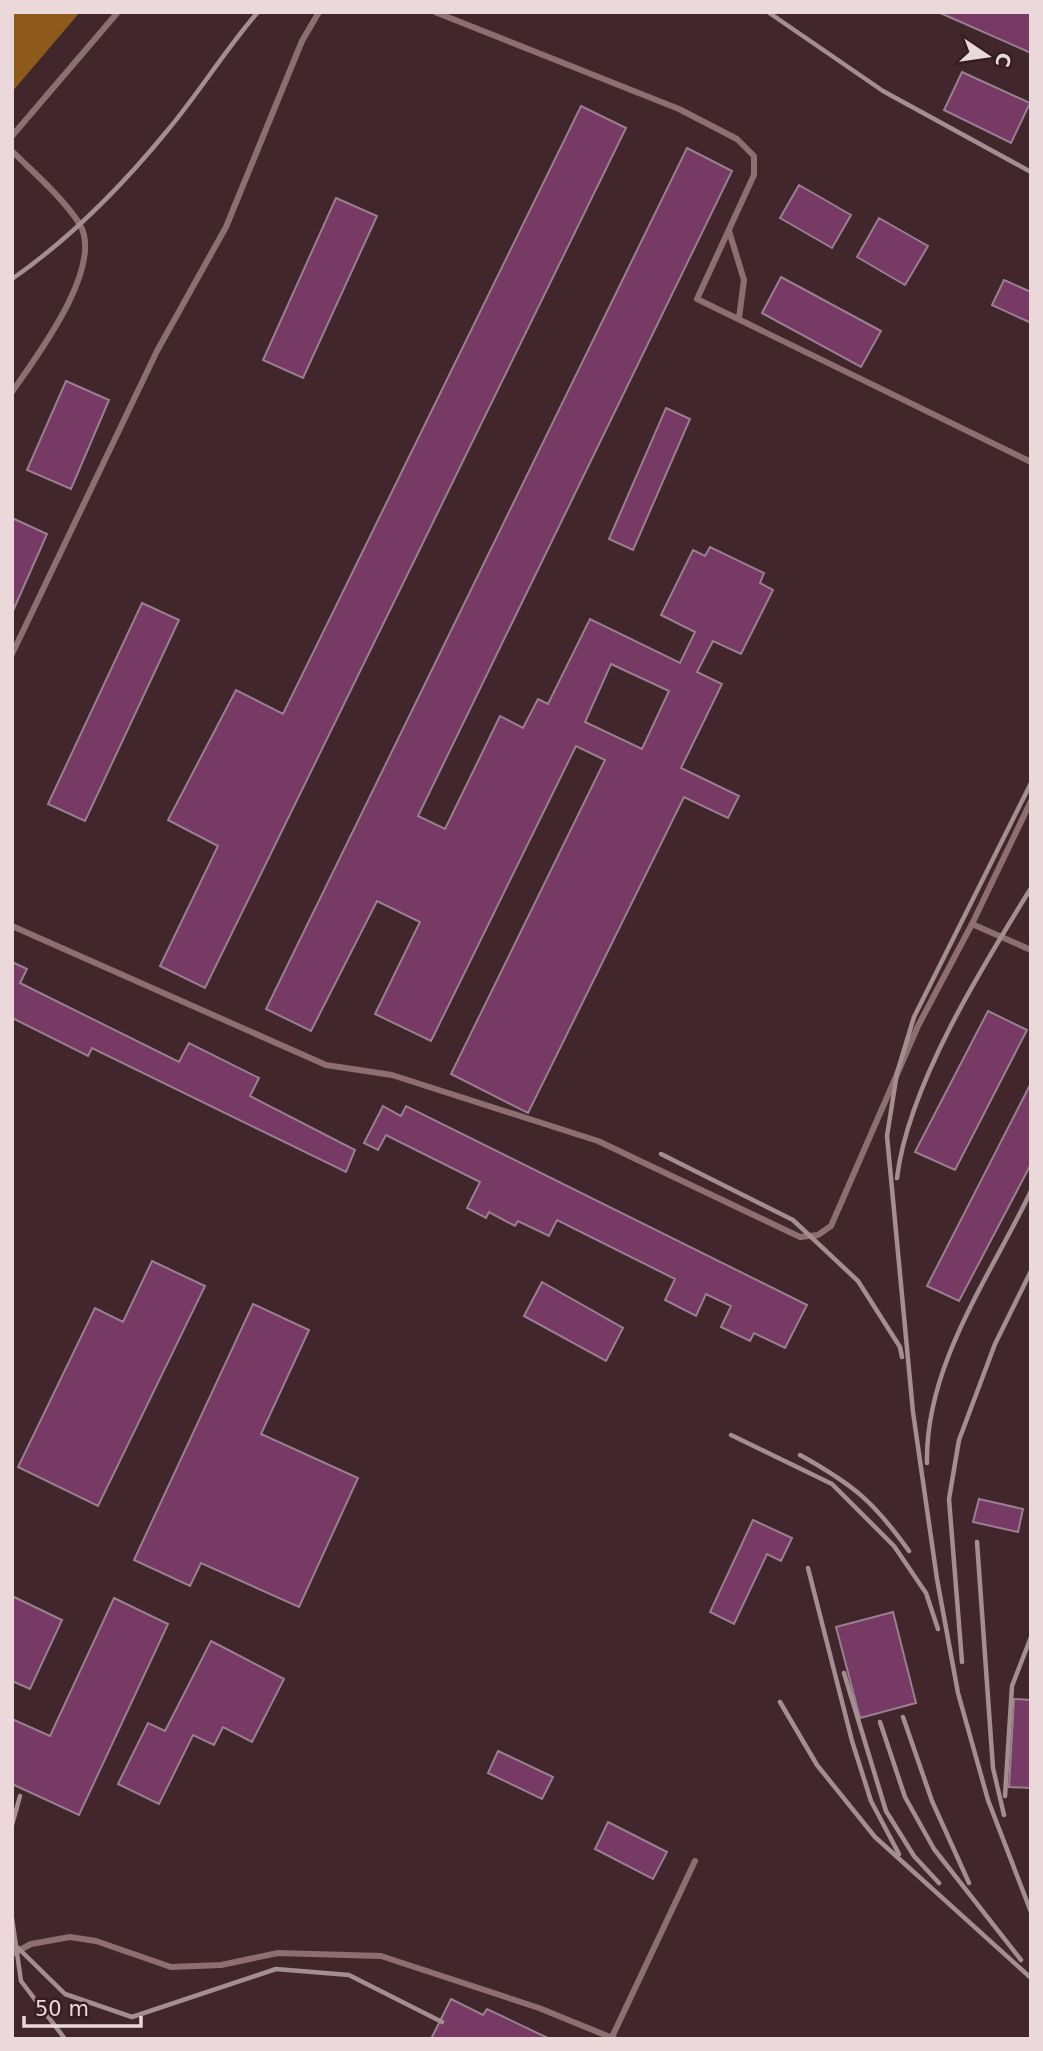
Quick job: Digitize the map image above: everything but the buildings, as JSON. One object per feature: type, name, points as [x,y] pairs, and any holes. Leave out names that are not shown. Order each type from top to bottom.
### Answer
[{"type":"lane","points":[[12,135],[118,12]]},
{"type":"lane","points":[[12,654],[157,351],[226,227],[302,41],[319,12]]},
{"type":"lane","points":[[435,12],[679,109],[737,139],[754,156],[754,175],[697,299],[1031,462]]},
{"type":"lane","points":[[12,151],[79,224],[85,244],[85,263],[48,339],[12,392]]},
{"type":"lane","points":[[729,231],[744,280],[739,318]]},
{"type":"lane","points":[[12,926],[326,1065],[392,1075],[598,1141],[800,1237],[818,1235],[831,1226],[918,1026],[972,924],[1031,800]]},
{"type":"lane","points":[[972,924],[1031,950]]},
{"type":"lane","points":[[12,1954],[31,1944],[69,1937],[96,1941],[171,1967],[221,1965],[278,1953],[382,1956],[539,2008],[614,2038],[695,1861]]},
{"type":"shaded area","points":[[12,12],[80,12],[12,92]]},
{"type":"railway","points":[[12,279],[75,229],[132,172],[179,117],[258,12]]},
{"type":"railway","points":[[768,12],[883,91],[1031,172]]},
{"type":"railway","points":[[1031,783],[914,1017],[897,1073],[887,1136],[913,1412],[937,1579],[958,1693],[988,1800],[1031,1912]]},
{"type":"railway","points":[[897,1178],[904,1142],[931,1067],[970,990],[1031,888]]},
{"type":"railway","points":[[661,1154],[793,1220],[858,1281],[900,1347],[902,1357]]},
{"type":"railway","points":[[927,1463],[929,1427],[948,1356],[1031,1191]]},
{"type":"railway","points":[[962,1662],[949,1499],[959,1440],[995,1344],[1031,1271]]},
{"type":"railway","points":[[731,1435],[832,1484],[894,1546],[926,1593],[938,1629]]},
{"type":"railway","points":[[800,1455],[862,1496],[909,1551]]},
{"type":"railway","points":[[977,1542],[993,1768],[1004,1815]]},
{"type":"railway","points":[[808,1568],[852,1741],[871,1801],[899,1854]]},
{"type":"railway","points":[[1005,1796],[1012,1686],[1031,1637]]},
{"type":"railway","points":[[844,1673],[886,1811],[914,1856],[939,1883]]},
{"type":"railway","points":[[780,1702],[817,1765],[875,1837],[1031,1978]]},
{"type":"railway","points":[[903,1717],[932,1801],[969,1883]]},
{"type":"railway","points":[[880,1722],[905,1797],[934,1849],[1021,1960]]},
{"type":"railway","points":[[12,1825],[20,1796]]},
{"type":"railway","points":[[12,1918],[21,1981],[65,2039]]},
{"type":"railway","points":[[16,1946],[65,1994],[132,2017],[276,1969],[349,1975],[442,2022]]}]
